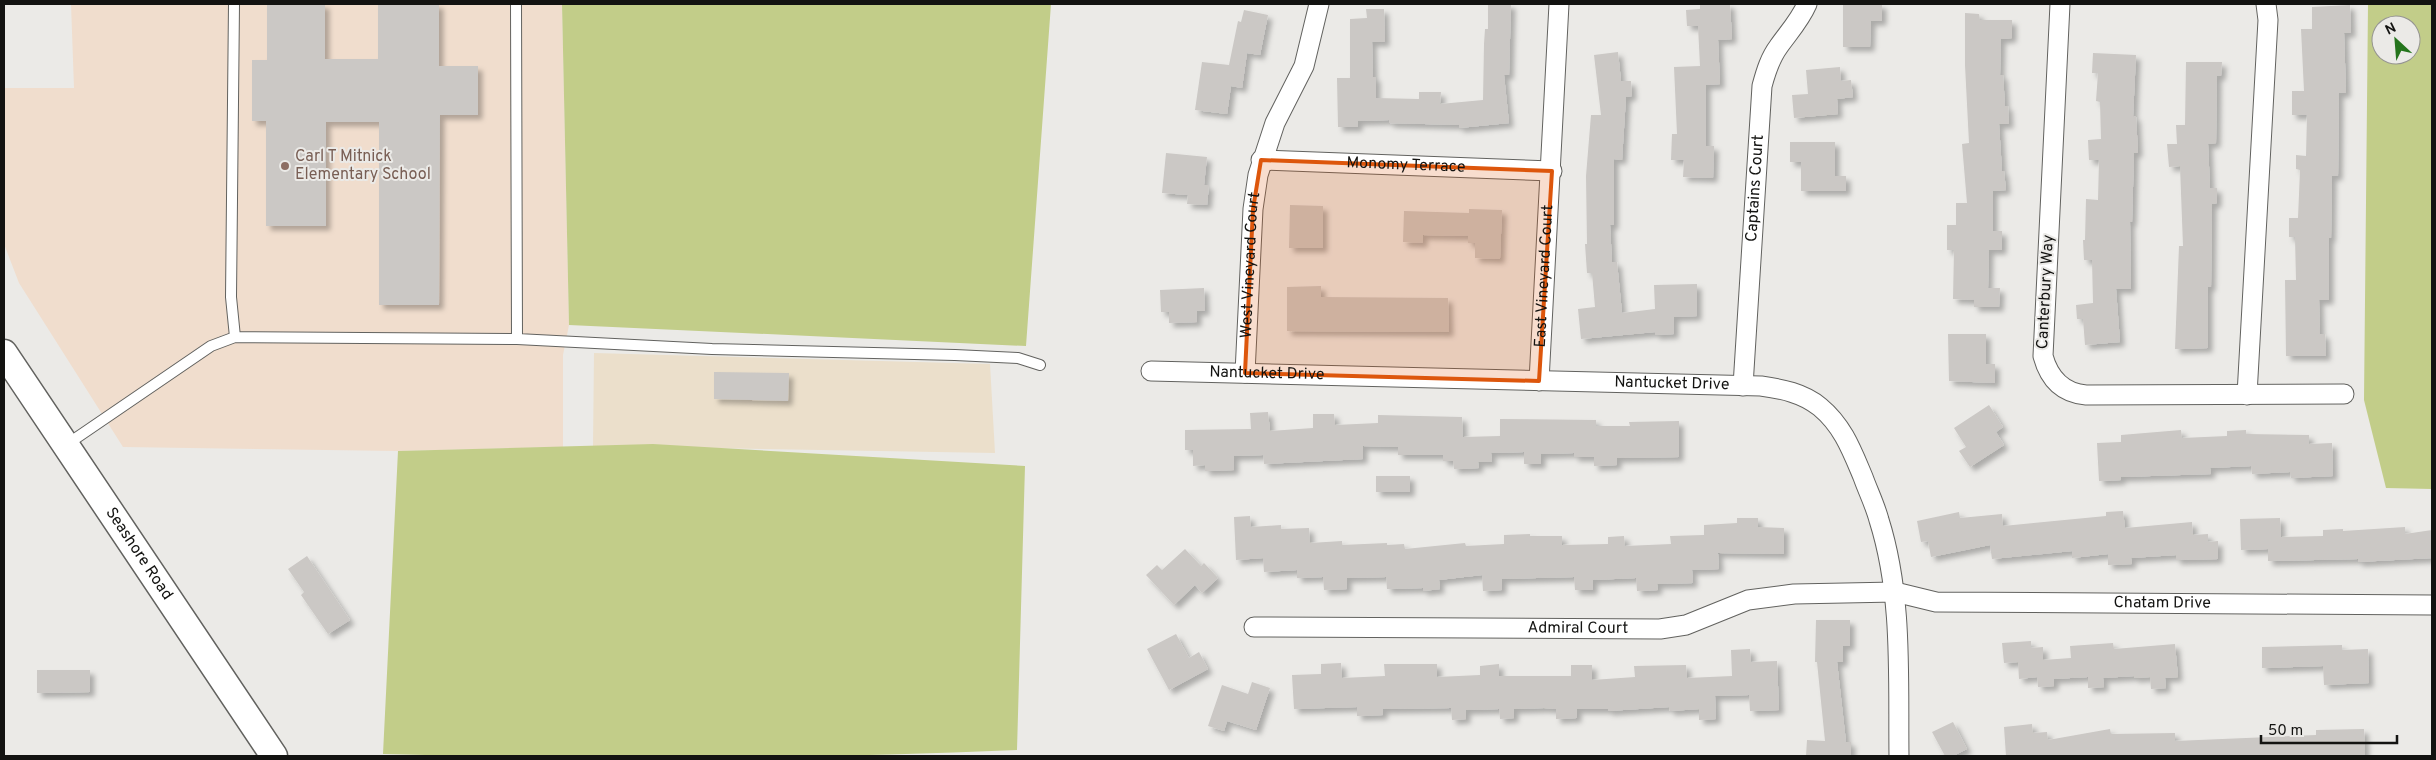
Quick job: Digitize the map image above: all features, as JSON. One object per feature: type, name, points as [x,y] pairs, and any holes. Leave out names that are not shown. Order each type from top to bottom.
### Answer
[{"type":"main road","name":"Seashore Road","points":[[4,354],[274,756]]},
{"type":"street","name":"West Vineyard Court","points":[[1245,373],[1253,209],[1261,160],[1275,123],[1304,66],[1318,4]]},
{"type":"street","name":"East Vineyard Court","points":[[1539,381],[1552,171],[1559,4]]},
{"type":"street","name":"Captains Court","points":[[1743,386],[1762,86],[1768,66],[1779,46],[1798,23],[1807,4]]},
{"type":"street","name":"Canterbury Way","points":[[2060,4],[2043,356],[2047,370],[2054,380],[2064,389],[2077,394],[2344,394]]},
{"type":"street","points":[[2247,395],[2268,20],[2266,4]]},
{"type":"street","name":"Monomy Terrace","points":[[1261,160],[1552,171]]},
{"type":"street","name":"Nantucket Drive","points":[[1151,370],[1743,386],[1783,389],[1802,396],[1820,406],[1836,422],[1849,441],[1879,519],[1895,592],[1898,632],[1899,756]]},
{"type":"street","name":"Chatam Drive","points":[[1895,592],[1936,602],[2432,605]]},
{"type":"street","name":"Admiral Court","points":[[1254,627],[1660,629],[1686,625],[1748,600],[1794,594],[1895,592]]},
{"type":"lane","points":[[234,4],[230,297],[234,337]]},
{"type":"lane","points":[[516,4],[517,339]]},
{"type":"lane","points":[[66,446],[211,346],[234,337],[517,339],[712,349],[1018,358],[1040,364]]},
{"type":"highlighted area","points":[[1261,160],[1552,171],[1539,381],[1245,373],[1253,209]]},
{"type":"shaded area","name":"Carl T Mitnick Elementary School","points":[[71,4],[562,4],[569,325],[563,355],[563,447],[398,451],[123,447],[19,283],[4,244],[4,88],[74,88]]},
{"type":"shaded area","points":[[594,353],[990,364],[995,453],[593,446]]},
{"type":"green space","points":[[562,4],[1051,4],[1026,346],[569,325]]},
{"type":"green space","points":[[2368,4],[2432,4],[2432,489],[2386,488],[2364,400]]},
{"type":"green space","points":[[653,444],[1025,466],[1017,750],[700,758],[383,754],[398,451]]},
{"type":"building","points":[[267,4],[325,4],[325,59],[378,59],[378,4],[439,4],[439,66],[478,66],[478,115],[440,115],[439,305],[379,305],[379,122],[326,122],[326,226],[266,226],[266,121],[252,121],[252,60],[267,60]]},
{"type":"building","points":[[1488,4],[1511,4],[1509,75],[1504,75],[1509,123],[1459,128],[1459,125],[1389,123],[1389,120],[1358,121],[1358,127],[1338,127],[1337,78],[1350,78],[1350,19],[1367,18],[1366,9],[1384,9],[1385,42],[1372,42],[1376,98],[1419,99],[1419,92],[1441,92],[1440,104],[1483,100],[1484,44],[1485,29],[1488,29]]},
{"type":"building","points":[[1700,4],[1730,4],[1732,39],[1718,40],[1720,84],[1706,85],[1706,146],[1714,146],[1713,178],[1683,177],[1684,160],[1671,160],[1672,134],[1677,134],[1674,67],[1700,66],[1698,26],[1687,26],[1686,10],[1700,9]]},
{"type":"building","points":[[1843,4],[1882,4],[1882,21],[1871,21],[1870,47],[1843,47]]},
{"type":"building","points":[[2350,5],[2351,33],[2344,33],[2346,93],[2339,93],[2338,176],[2332,176],[2329,300],[2319,300],[2320,334],[2325,334],[2326,356],[2286,356],[2285,280],[2296,280],[2295,237],[2289,237],[2289,218],[2298,218],[2300,170],[2296,169],[2296,155],[2306,156],[2307,115],[2292,115],[2292,91],[2304,91],[2301,29],[2312,29],[2312,7]]},
{"type":"building","points":[[1244,10],[1268,15],[1260,55],[1247,53],[1242,88],[1231,86],[1227,114],[1195,110],[1202,62],[1229,65],[1238,21],[1241,22]]},
{"type":"building","points":[[1965,13],[1979,14],[1980,20],[2012,20],[2012,38],[2001,39],[2000,75],[2003,75],[2005,106],[2008,106],[2009,124],[1999,124],[2002,171],[2004,171],[2006,190],[1993,191],[1993,231],[2002,231],[2002,250],[1989,250],[1988,288],[2000,288],[1999,307],[1974,307],[1974,300],[1953,299],[1954,250],[1947,250],[1947,225],[1956,225],[1956,203],[1967,203],[1962,144],[1969,143],[1965,65]]},
{"type":"building","points":[[1618,52],[1621,81],[1631,81],[1632,96],[1626,97],[1622,160],[1614,159],[1614,225],[1610,225],[1612,262],[1617,262],[1622,313],[1655,309],[1654,285],[1697,284],[1697,316],[1674,317],[1674,334],[1655,335],[1655,332],[1581,339],[1578,309],[1595,307],[1592,273],[1587,273],[1585,244],[1587,244],[1586,176],[1591,115],[1601,115],[1594,55]]},
{"type":"building","points":[[2093,53],[2136,55],[2133,117],[2136,116],[2138,153],[2134,153],[2132,222],[2130,222],[2131,289],[2116,289],[2120,342],[2085,345],[2083,319],[2077,319],[2076,305],[2093,303],[2092,260],[2084,260],[2083,240],[2085,240],[2086,199],[2098,200],[2099,160],[2089,160],[2088,140],[2101,139],[2100,102],[2096,101],[2098,73],[2092,73]]},
{"type":"building","points":[[2186,62],[2222,62],[2221,76],[2217,76],[2216,143],[2208,144],[2210,188],[2217,188],[2217,203],[2212,204],[2211,287],[2208,287],[2208,348],[2175,349],[2179,246],[2183,246],[2180,166],[2169,167],[2167,144],[2177,144],[2176,125],[2185,125]]},
{"type":"building","points":[[1840,67],[1841,81],[1851,80],[1853,97],[1837,99],[1838,114],[1794,118],[1792,95],[1808,94],[1806,70]]},
{"type":"building","points":[[1790,142],[1835,142],[1835,176],[1846,176],[1846,191],[1801,191],[1801,162],[1790,162]]},
{"type":"building","points":[[1166,153],[1207,157],[1204,185],[1209,185],[1207,205],[1187,204],[1188,195],[1162,193]]},
{"type":"building","points":[[1290,205],[1323,206],[1323,248],[1289,248]]},
{"type":"building","points":[[1469,209],[1502,210],[1500,259],[1475,258],[1475,243],[1468,243],[1468,236],[1423,235],[1423,243],[1403,242],[1404,211],[1469,213]]},
{"type":"building","points":[[1321,286],[1321,297],[1448,298],[1449,332],[1287,331],[1287,287]]},
{"type":"building","points":[[1204,288],[1205,311],[1197,311],[1197,322],[1169,323],[1169,312],[1161,312],[1160,290]]},
{"type":"building","points":[[1948,334],[1986,334],[1986,364],[1995,364],[1995,383],[1949,381]]},
{"type":"building","points":[[714,372],[789,373],[788,401],[714,399]]},
{"type":"building","points":[[1989,405],[2003,427],[1996,432],[2004,445],[1970,467],[1959,451],[1966,447],[1954,428]]},
{"type":"building","points":[[1268,412],[1270,431],[1313,428],[1313,414],[1334,414],[1335,425],[1378,423],[1378,415],[1462,417],[1463,437],[1500,436],[1500,419],[1596,420],[1596,426],[1630,426],[1629,422],[1679,421],[1679,457],[1617,458],[1617,465],[1594,466],[1594,457],[1574,457],[1574,453],[1541,454],[1541,464],[1524,464],[1524,452],[1491,453],[1492,462],[1478,462],[1479,468],[1454,469],[1453,461],[1443,461],[1443,455],[1398,455],[1398,447],[1363,446],[1363,459],[1264,464],[1263,455],[1234,456],[1234,470],[1205,471],[1205,465],[1193,466],[1193,450],[1185,450],[1185,430],[1251,429],[1250,413]]},
{"type":"building","points":[[2181,430],[2182,438],[2227,436],[2227,431],[2246,430],[2246,434],[2309,435],[2309,444],[2332,443],[2333,476],[2291,478],[2290,472],[2252,474],[2251,466],[2210,468],[2211,474],[2121,477],[2121,480],[2099,481],[2097,443],[2121,442],[2121,435]]},
{"type":"building","points":[[1376,476],[1410,476],[1410,492],[1376,492]]},
{"type":"building","points":[[2123,511],[2125,528],[2192,522],[2193,535],[2208,534],[2208,542],[2218,541],[2218,559],[2176,560],[2176,555],[2131,558],[2132,564],[2108,565],[2108,554],[2072,558],[2072,551],[1992,559],[1990,545],[1931,557],[1928,541],[1921,542],[1917,521],[1959,512],[1960,518],[2002,514],[2003,526],[2106,516],[2106,512]]},
{"type":"building","points":[[1250,516],[1251,527],[1281,525],[1281,529],[1309,528],[1310,543],[1342,541],[1342,545],[1404,544],[1405,549],[1465,543],[1466,546],[1504,544],[1504,535],[1530,534],[1530,536],[1562,536],[1562,545],[1608,544],[1608,537],[1624,536],[1625,546],[1671,544],[1670,536],[1704,535],[1704,525],[1737,523],[1737,518],[1758,518],[1758,527],[1784,528],[1784,554],[1718,553],[1719,569],[1692,570],[1693,583],[1657,584],[1658,590],[1637,591],[1636,578],[1593,580],[1593,590],[1575,590],[1574,577],[1502,579],[1502,590],[1483,591],[1482,575],[1439,580],[1440,589],[1423,591],[1423,588],[1387,589],[1386,577],[1347,578],[1347,589],[1324,590],[1323,577],[1297,578],[1297,570],[1264,572],[1263,558],[1236,560],[1234,517]]},
{"type":"building","points":[[2280,518],[2281,537],[2323,536],[2323,530],[2343,529],[2343,531],[2405,527],[2405,534],[2432,530],[2432,558],[2358,562],[2358,559],[2268,561],[2268,549],[2241,550],[2240,519]]},
{"type":"building","points":[[1185,549],[1201,566],[1204,563],[1218,578],[1202,593],[1195,585],[1174,605],[1146,575],[1157,565],[1162,570]]},
{"type":"building","points":[[307,556],[350,620],[328,634],[301,595],[304,592],[288,569]]},
{"type":"building","points":[[1816,620],[1850,620],[1850,646],[1843,646],[1843,662],[1837,662],[1846,742],[1851,742],[1851,756],[1806,756],[1807,740],[1825,741],[1817,662],[1815,662]]},
{"type":"building","points":[[1176,634],[1189,658],[1199,652],[1208,669],[1169,690],[1147,649]]},
{"type":"building","points":[[2031,641],[2031,648],[2043,647],[2043,660],[2071,658],[2070,646],[2113,643],[2114,649],[2175,644],[2178,677],[2165,678],[2166,688],[2151,689],[2150,677],[2134,678],[2134,676],[2103,678],[2104,687],[2088,688],[2088,677],[2054,679],[2054,686],[2038,687],[2037,677],[2019,679],[2018,662],[2004,663],[2002,643]]},
{"type":"building","points":[[2342,645],[2342,650],[2368,649],[2369,683],[2324,685],[2323,666],[2262,668],[2262,647]]},
{"type":"building","points":[[1750,649],[1751,662],[1777,661],[1779,710],[1750,711],[1749,695],[1715,696],[1716,719],[1699,720],[1699,709],[1670,711],[1669,707],[1608,711],[1608,709],[1577,709],[1577,718],[1556,719],[1556,709],[1514,709],[1514,718],[1500,719],[1499,709],[1466,710],[1466,719],[1452,720],[1451,708],[1383,709],[1383,715],[1357,716],[1357,707],[1294,709],[1292,675],[1321,674],[1321,664],[1341,663],[1342,678],[1385,676],[1384,664],[1437,664],[1437,677],[1480,675],[1480,666],[1499,664],[1499,676],[1571,676],[1571,665],[1592,665],[1592,680],[1635,677],[1634,666],[1686,665],[1687,678],[1732,676],[1731,650]]},
{"type":"building","points":[[37,670],[90,670],[90,692],[37,693]]},
{"type":"building","points":[[1252,682],[1270,688],[1256,730],[1227,721],[1224,731],[1208,726],[1222,685],[1248,694]]},
{"type":"building","points":[[1953,722],[1967,749],[1953,756],[1945,756],[1932,732]]},
{"type":"building","points":[[2032,724],[2033,733],[2047,732],[2048,740],[2110,729],[2111,734],[2175,733],[2175,741],[2316,735],[2316,730],[2364,729],[2365,756],[2006,756],[2004,727]]},
{"type":"place","name":"Carl T Mitnick Elementary School","points":[[285,166]]}]
